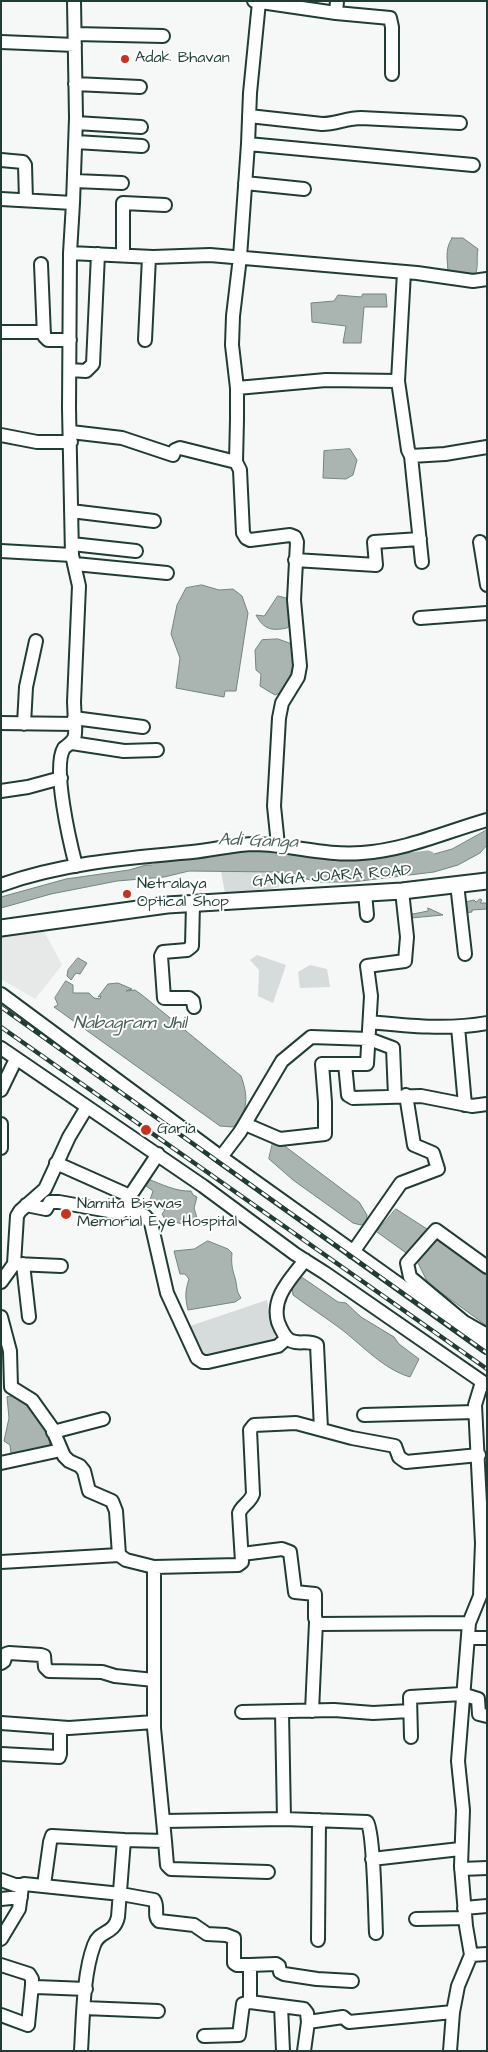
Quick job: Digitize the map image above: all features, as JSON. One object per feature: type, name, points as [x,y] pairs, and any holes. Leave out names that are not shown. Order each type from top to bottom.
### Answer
[{"type":"main road","name":"GANGA JOARA ROAD","points":[[1,928],[167,905],[402,891],[487,881]]},
{"type":"street","points":[[74,1],[76,142],[70,253],[70,370],[73,554],[79,586],[79,606],[75,675],[74,721],[76,736],[72,743],[61,752],[61,778],[65,819],[76,866]]},
{"type":"street","points":[[254,1],[337,7],[390,18],[392,27],[392,74]]},
{"type":"street","points":[[259,2],[232,345],[236,388],[236,462],[240,470],[243,532],[246,538],[250,540],[290,534],[296,538],[297,542],[294,600],[300,666],[298,677],[282,703],[279,718],[274,806],[278,845]]},
{"type":"street","points":[[1,42],[163,36]]},
{"type":"street","points":[[75,84],[140,87]]},
{"type":"street","points":[[249,116],[322,124],[332,124],[361,118],[460,123]]},
{"type":"street","points":[[76,123],[141,127]]},
{"type":"street","points":[[76,142],[142,146]]},
{"type":"street","points":[[248,144],[473,165]]},
{"type":"street","points":[[1,160],[23,162],[25,165],[26,200]]},
{"type":"street","points":[[75,181],[122,184]]},
{"type":"street","points":[[245,183],[304,189]]},
{"type":"street","points":[[1,199],[73,203]]},
{"type":"street","points":[[123,255],[123,203],[165,205]]},
{"type":"street","points":[[70,253],[149,257],[210,255],[404,272],[473,281],[487,279]]},
{"type":"street","points":[[70,370],[86,371],[92,364],[98,254]]},
{"type":"street","points":[[145,340],[149,257]]},
{"type":"street","points":[[42,264],[44,332],[46,339],[70,340]]},
{"type":"street","points":[[404,272],[398,381],[408,450],[411,456],[420,526],[422,562]]},
{"type":"street","points":[[1,332],[44,332]]},
{"type":"street","points":[[236,388],[326,380],[398,381]]},
{"type":"street","points":[[1,435],[37,442],[71,437],[122,438],[174,455],[175,450],[180,448],[236,462]]},
{"type":"street","points":[[411,456],[445,454],[487,447]]},
{"type":"street","points":[[72,511],[154,521]]},
{"type":"street","points":[[295,560],[376,565],[374,542],[420,538]]},
{"type":"street","points":[[480,542],[487,585]]},
{"type":"street","points":[[1,551],[73,554],[136,551]]},
{"type":"street","points":[[73,554],[166,573]]},
{"type":"street","points":[[420,618],[487,613]]},
{"type":"street","points":[[24,724],[26,687],[36,642]]},
{"type":"street","points":[[1,723],[24,724],[74,721],[143,727]]},
{"type":"street","points":[[72,743],[124,750],[157,750]]},
{"type":"street","points":[[1,791],[28,787],[61,778]]},
{"type":"street","points":[[1,885],[76,866],[157,854],[254,844],[278,845],[327,853],[346,854],[382,851],[401,848],[487,820]]},
{"type":"street","points":[[457,884],[465,954]]},
{"type":"street","points":[[245,1124],[280,1139],[324,1134],[325,1102],[322,1064],[367,1064],[371,996],[367,966],[405,961],[407,937],[402,891]]},
{"type":"street","points":[[365,893],[367,915]]},
{"type":"street","points":[[193,904],[192,946],[187,950],[163,952],[160,956],[164,998],[189,998],[193,1001],[194,1008]]},
{"type":"street","points":[[1,994],[221,1157],[487,1347]]},
{"type":"street","points":[[370,1022],[420,1027],[458,1027],[487,1023]]},
{"type":"street","points":[[458,1027],[465,1105]]},
{"type":"street","points":[[221,1157],[245,1124],[282,1061],[311,1037],[369,1039],[393,1048],[400,1096],[414,1144],[433,1152],[438,1169],[401,1183],[353,1252]]},
{"type":"street","points":[[1,1048],[158,1154],[305,1260],[484,1383],[475,1405],[475,1412],[481,1425],[479,1455],[483,1596],[469,1623],[458,1761],[463,1810],[460,1850],[461,1869],[471,1955],[458,1986],[453,2012],[450,2051]]},
{"type":"street","points":[[1,1090],[16,1058]]},
{"type":"street","points":[[345,1064],[348,1095],[352,1098],[420,1096],[472,1106],[487,1104]]},
{"type":"street","points":[[29,1317],[19,1264],[17,1216],[26,1205],[45,1189],[69,1137],[87,1107]]},
{"type":"street","points":[[1,1124],[1,1148]]},
{"type":"street","points":[[26,1205],[46,1209],[50,1202],[59,1202],[117,1213],[123,1212],[128,1196],[132,1195],[158,1154]]},
{"type":"street","points":[[56,1163],[128,1196]]},
{"type":"street","points":[[124,1209],[145,1216],[151,1223],[168,1293],[198,1358],[203,1362],[278,1346],[287,1338]]},
{"type":"street","points":[[487,1267],[436,1230],[407,1263],[410,1277],[456,1316],[487,1335]]},
{"type":"street","points":[[305,1260],[280,1294],[276,1313],[280,1328],[287,1338],[294,1342],[309,1342],[317,1346],[321,1429]]},
{"type":"street","points":[[1,1282],[19,1264],[60,1266]]},
{"type":"street","points":[[1,1317],[10,1351],[6,1384],[32,1400],[53,1432],[68,1461],[80,1466],[84,1471],[89,1490],[112,1500],[116,1511],[119,1554]]},
{"type":"street","points":[[364,1415],[475,1412]]},
{"type":"street","points":[[53,1432],[103,1419]]},
{"type":"street","points":[[1,1562],[119,1554],[126,1560],[154,1567],[238,1565],[242,1562],[239,1513],[241,1508],[252,1499],[254,1489],[251,1426],[284,1422],[396,1446],[399,1458],[406,1462],[479,1455]]},
{"type":"street","points":[[1,1463],[61,1450]]},
{"type":"street","points":[[242,1554],[282,1549],[290,1552],[295,1592],[298,1594],[311,1592],[315,1594],[316,1622],[312,1711]]},
{"type":"street","points":[[154,1567],[154,1722],[167,1865],[171,1868],[268,1872]]},
{"type":"street","points":[[316,1622],[322,1624],[469,1623]]},
{"type":"street","points":[[468,1638],[487,1638]]},
{"type":"street","points":[[1,1663],[4,1661],[6,1654],[9,1653],[40,1655],[44,1656],[45,1667],[49,1671],[102,1672],[115,1676],[154,1680]]},
{"type":"street","points":[[412,1737],[410,1697],[462,1694],[478,1699],[479,1714],[487,1716]]},
{"type":"street","points":[[242,1712],[334,1710],[373,1713],[410,1711]]},
{"type":"street","points":[[282,1712],[284,1819]]},
{"type":"street","points":[[1,1723],[60,1728],[88,1728],[154,1722]]},
{"type":"street","points":[[1,1754],[59,1757],[60,1728]]},
{"type":"street","points":[[164,1821],[284,1819],[367,1822],[370,1830],[376,1933]]},
{"type":"street","points":[[318,1940],[319,1820]]},
{"type":"street","points":[[44,1886],[52,1836],[165,1841]]},
{"type":"street","points":[[81,2051],[86,1989],[95,1942],[101,1935],[115,1927],[118,1917],[124,1840]]},
{"type":"street","points":[[372,1859],[460,1850]]},
{"type":"street","points":[[461,1869],[487,1868]]},
{"type":"street","points":[[1,1880],[15,1884],[22,1891]]},
{"type":"street","points":[[1,1899],[22,1891],[44,1886],[121,1894],[154,1900],[157,1906],[156,1917],[160,1921],[194,1925],[207,1934],[231,1936],[235,1942],[234,1963],[237,1965],[276,1964],[279,1966],[280,1972],[284,1974],[317,1979],[352,1981]]},
{"type":"street","points":[[1,1939],[19,1909],[22,1891]]},
{"type":"street","points":[[416,1919],[465,1913],[487,1906]]},
{"type":"street","points":[[471,1955],[487,1954]]},
{"type":"street","points":[[1,1965],[28,1974],[32,1979],[28,2025],[1,2014]]},
{"type":"street","points":[[250,1965],[250,2002]]},
{"type":"street","points":[[32,1985],[36,1987],[86,1989]]},
{"type":"street","points":[[204,2036],[239,2035],[243,2004],[250,2002],[304,2009],[307,2013],[308,2022],[304,2051]]},
{"type":"street","points":[[281,2006],[283,2051]]},
{"type":"street","points":[[84,2008],[158,2011]]},
{"type":"street","points":[[308,2022],[343,2017],[349,2022],[453,2012]]},
{"type":"shaded area","points":[[280,869],[279,887],[253,893],[225,894],[221,871]]},
{"type":"shaded area","points":[[44,931],[62,965],[35,999],[1,979],[1,935]]},
{"type":"shaded area","points":[[257,955],[286,965],[273,1003],[258,996],[259,970],[250,960]]},
{"type":"shaded area","points":[[310,965],[327,969],[330,987],[300,988],[298,972]]},
{"type":"shaded area","points":[[267,1300],[276,1341],[200,1360],[190,1326]]},
{"type":"water","points":[[452,238],[463,238],[478,249],[475,275],[448,274],[447,251]]},
{"type":"water","points":[[363,294],[386,294],[387,307],[364,307],[361,343],[343,343],[346,326],[312,322],[311,303],[334,301],[338,295],[361,297]]},
{"type":"water","points":[[350,449],[357,460],[353,475],[346,479],[323,478],[324,451]]},
{"type":"water","points":[[202,585],[219,590],[233,589],[242,596],[248,613],[236,691],[225,691],[224,697],[176,688],[180,658],[171,634],[177,605],[186,588]]},
{"type":"water","points":[[278,596],[290,599],[289,611],[294,621],[287,628],[273,629],[262,624],[256,615],[264,616]]},
{"type":"water","points":[[278,639],[292,644],[295,673],[289,689],[275,695],[260,686],[261,674],[256,670],[255,650],[262,640]]},
{"type":"water","points":[[487,830],[487,845],[480,853],[458,865],[434,872],[352,882],[319,882],[278,872],[189,871],[164,877],[117,881],[51,894],[1,908],[1,897],[66,879],[129,870],[146,865],[189,865],[234,858],[289,861],[341,868],[373,868],[406,862],[452,849]]},
{"type":"water","points":[[480,899],[482,900],[480,903],[487,903],[487,909],[463,913],[465,902],[474,900],[476,902]]},
{"type":"water","points":[[428,908],[443,915],[411,918],[409,912],[413,914],[428,911]]},
{"type":"water","points":[[78,958],[87,963],[80,974],[76,973],[71,980],[67,976],[68,970]]},
{"type":"water","name":"Nabagram Jhil","points":[[66,981],[73,985],[73,993],[89,993],[94,998],[100,999],[101,996],[98,997],[108,984],[118,983],[132,989],[126,991],[135,990],[241,1076],[246,1103],[242,1115],[233,1127],[220,1126],[54,1007],[58,1005],[55,998]]},
{"type":"water","points":[[274,1138],[359,1202],[367,1215],[366,1223],[361,1225],[353,1223],[293,1180],[269,1159]]},
{"type":"water","points":[[148,1179],[175,1189],[191,1191],[197,1197],[194,1208],[197,1218],[195,1223],[185,1224],[166,1221],[162,1214],[165,1210],[159,1208],[150,1200],[153,1191],[146,1186]]},
{"type":"water","points":[[396,1209],[427,1229],[409,1255],[377,1232]]},
{"type":"water","points":[[438,1238],[487,1271],[487,1326],[428,1283],[418,1263]]},
{"type":"water","points":[[208,1241],[228,1249],[232,1253],[232,1268],[237,1290],[241,1298],[235,1302],[188,1310],[186,1295],[189,1279],[185,1274],[180,1274],[174,1251],[194,1249]]},
{"type":"water","points":[[303,1278],[338,1302],[346,1303],[361,1317],[394,1337],[399,1344],[419,1359],[410,1377],[382,1363],[341,1329],[293,1295],[292,1287],[298,1279]]},
{"type":"water","points":[[14,1396],[28,1401],[48,1430],[50,1447],[11,1454],[10,1445],[4,1441],[9,1418],[7,1397]]},
{"type":"waterway","name":"Adi Ganga","points":[[159,869],[223,856],[283,858],[335,869],[428,858]]},
{"type":"railway","points":[[1,1007],[487,1353]]},
{"type":"railway","points":[[1,1027],[487,1369]]},
{"type":"place","name":"Adak Bhavan","points":[[125,59]]},
{"type":"place","name":"Netralaya Optical Shop","points":[[127,894]]},
{"type":"place","name":"Garia","points":[[146,1130]]},
{"type":"place","name":"Namita Biswas Memorial Eye Hospital","points":[[66,1214]]}]
